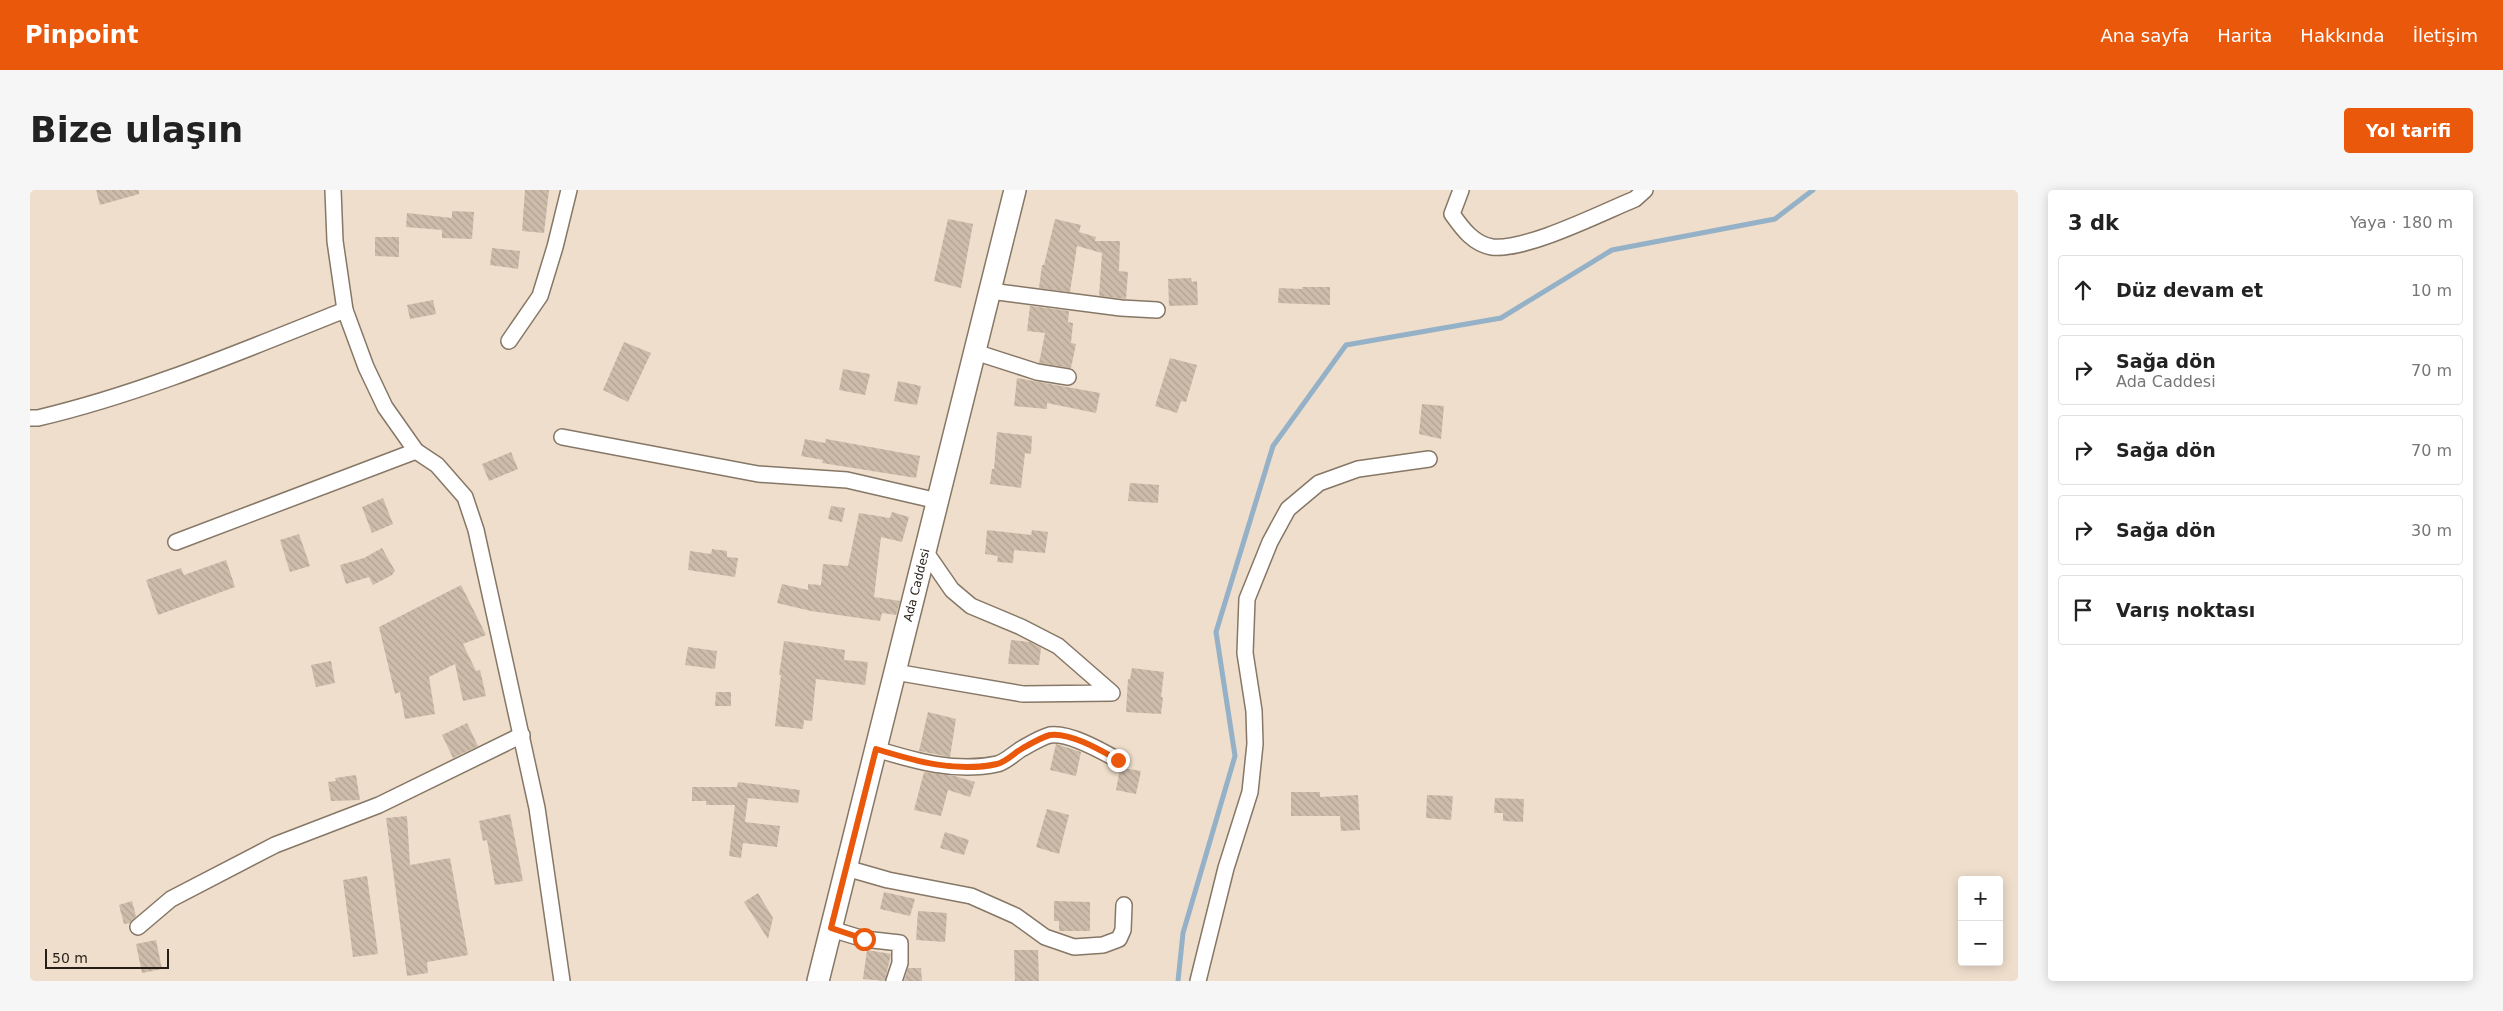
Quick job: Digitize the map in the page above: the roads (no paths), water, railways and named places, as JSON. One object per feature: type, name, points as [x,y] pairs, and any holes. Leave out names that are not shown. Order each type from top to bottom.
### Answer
[{"type":"main road","name":"Ada Caddesi","points":[[818,981],[1015,190]]},
{"type":"street","points":[[333,190],[335,240],[345,310],[366,367],[385,407],[416,451],[438,465],[465,498],[478,540],[537,808],[562,981]]},
{"type":"street","points":[[509,341],[540,296],[555,247],[569,190]]},
{"type":"street","points":[[1461,190],[1452,214],[1466,235],[1491,247],[1523,245],[1635,199],[1645,190]]},
{"type":"street","points":[[990,291],[1120,308],[1157,310]]},
{"type":"street","points":[[30,418],[38,418],[91,406],[212,362],[345,310]]},
{"type":"street","points":[[975,352],[1037,372],[1068,377]]},
{"type":"street","points":[[562,437],[758,474],[847,480],[938,501]]},
{"type":"street","points":[[176,542],[416,451]]},
{"type":"street","points":[[1198,981],[1226,868],[1250,792],[1255,744],[1254,711],[1245,653],[1247,598],[1270,542],[1288,509],[1319,483],[1358,469],[1429,459]]},
{"type":"street","points":[[895,672],[1023,694],[1112,693],[1058,646],[1021,627],[971,606],[952,590],[925,551]]},
{"type":"street","points":[[138,927],[171,899],[275,845],[379,805],[522,735]]},
{"type":"street","points":[[876,749],[905,758],[948,767],[998,764],[1021,749],[1051,735],[1068,737],[1098,748],[1118,760]]},
{"type":"street","points":[[846,868],[888,880],[971,896],[1016,916],[1045,937],[1074,947],[1102,945],[1120,940],[1123,930],[1124,905]]},
{"type":"street","points":[[831,928],[864,939],[900,943],[900,963],[894,981]]},
{"type":"waterway","points":[[1178,981],[1183,933],[1235,756],[1216,632],[1273,446],[1346,345],[1501,318],[1612,250],[1775,219],[1813,190]]}]
